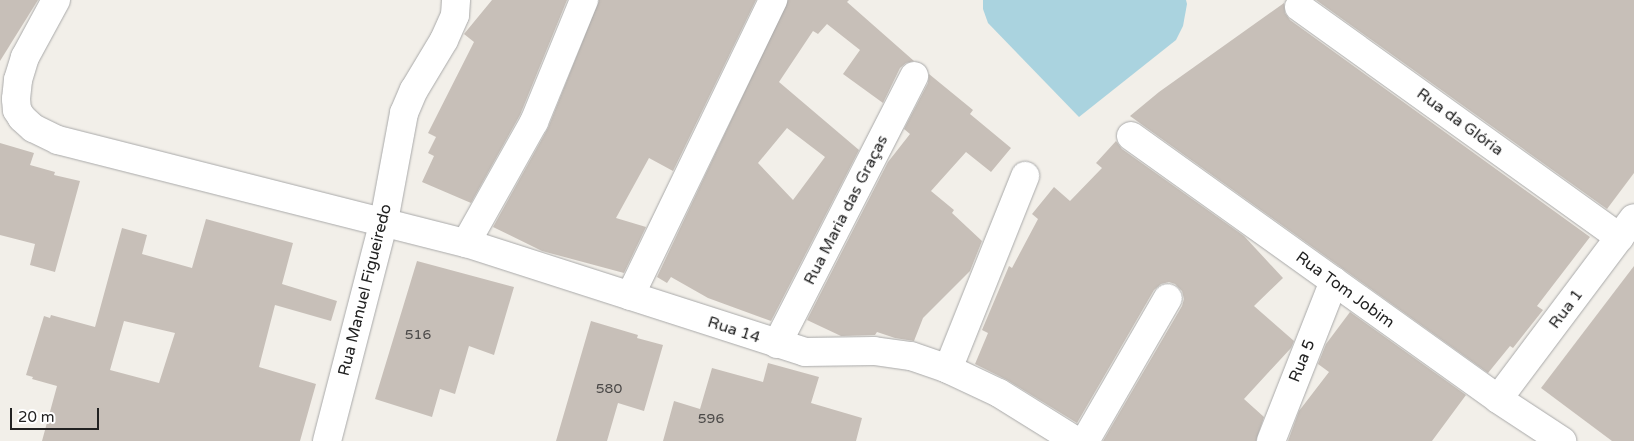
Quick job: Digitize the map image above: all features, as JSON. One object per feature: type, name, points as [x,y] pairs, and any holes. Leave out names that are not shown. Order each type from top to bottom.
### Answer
[{"type":"street","name":"Rua 14","points":[[56,0],[24,57],[18,80],[17,110],[22,118],[34,128],[58,140],[466,243],[805,352],[874,351],[911,356],[948,369],[998,393],[1076,441]]},
{"type":"street","name":"Rua Manuel Figueiredo","points":[[327,441],[384,221],[404,113],[414,90],[444,40],[455,15],[456,0]]},
{"type":"street","points":[[466,243],[534,122],[584,0]]},
{"type":"street","points":[[630,296],[773,0]]},
{"type":"street","name":"Rua da Glória","points":[[1299,7],[1627,228]]},
{"type":"street","name":"Rua Maria das Graças","points":[[777,344],[914,76]]},
{"type":"street","name":"Rua Tom Jobim","points":[[1131,136],[1498,399],[1562,441]]},
{"type":"street","points":[[948,369],[1025,176]]},
{"type":"street","name":"Rua 1","points":[[1498,399],[1627,228]]},
{"type":"street","name":"Rua 5","points":[[1271,441],[1334,282]]},
{"type":"street","points":[[1085,441],[1168,298]]},
{"type":"water","points":[[983,0],[1186,0],[1187,4],[1183,26],[1176,40],[1079,117],[988,23],[983,9]]},
{"type":"building","points":[[0,0],[38,0],[0,61]]},
{"type":"building","points":[[492,0],[567,0],[520,115],[471,203],[422,182],[434,156],[428,153],[436,137],[428,133],[474,42],[464,34]]},
{"type":"building","points":[[599,0],[756,0],[673,171],[649,158],[616,218],[646,227],[624,273],[542,251],[493,227],[548,128]]},
{"type":"building","points":[[788,0],[849,0],[847,2],[914,61],[906,63],[900,68],[883,103],[843,74],[860,50],[827,24],[818,34],[813,31],[779,82],[859,150],[771,321],[708,298],[671,277],[667,283],[657,277]],"holes":[[[787,128],[825,157],[793,200],[758,163]]]},
{"type":"building","points":[[1316,0],[1634,0],[1634,173],[1607,209]]},
{"type":"building","points":[[1284,3],[1285,13],[1290,20],[1590,237],[1537,306],[1543,310],[1513,348],[1510,346],[1488,373],[1130,116],[1159,92]]},
{"type":"building","points":[[929,74],[973,110],[970,114],[1011,148],[991,172],[966,152],[931,191],[954,210],[952,213],[982,241],[970,271],[923,318],[914,341],[895,338],[877,332],[875,335],[841,336],[807,320],[888,162],[910,134],[904,129],[928,83]]},
{"type":"building","points":[[1116,141],[1122,149],[1244,236],[1283,278],[1254,306],[1294,341],[1291,348],[1244,399],[1264,417],[1256,441],[1103,441],[1182,306],[1184,299],[1182,291],[1175,284],[1169,282],[1161,284],[1154,290],[1077,423],[1007,380],[975,364],[988,333],[982,330],[1009,266],[1012,268],[1038,219],[1032,214],[1054,187],[1070,201],[1102,168],[1096,163]]},
{"type":"building","points":[[0,143],[34,153],[30,165],[55,172],[54,175],[80,181],[55,272],[30,265],[35,244],[0,235]]},
{"type":"building","points":[[206,219],[293,243],[282,284],[337,301],[331,321],[275,305],[259,367],[316,384],[300,441],[42,441],[57,386],[32,379],[33,377],[26,375],[44,316],[50,318],[51,315],[95,327],[122,228],[147,235],[142,254],[192,268]],"holes":[[[124,321],[175,333],[159,383],[110,370]]]},
{"type":"building","points":[[417,261],[514,287],[494,355],[469,346],[455,394],[440,389],[432,417],[375,399]]},
{"type":"building","points":[[1634,266],[1634,441],[1612,441],[1541,388]]},
{"type":"building","points":[[1350,312],[1466,395],[1432,441],[1288,441],[1299,411],[1329,372],[1318,364],[1326,344]]},
{"type":"building","points":[[591,321],[638,335],[637,338],[663,345],[644,411],[618,403],[607,441],[556,441]]},
{"type":"building","points":[[768,363],[819,377],[811,403],[862,418],[856,441],[663,441],[674,401],[700,409],[712,368],[763,382]]}]
